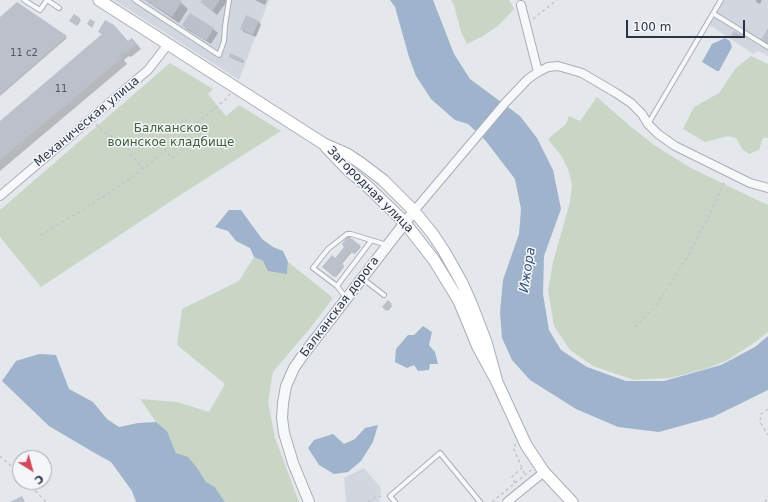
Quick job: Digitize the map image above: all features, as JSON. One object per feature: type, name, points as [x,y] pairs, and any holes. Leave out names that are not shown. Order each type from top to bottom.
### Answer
[{"type":"main road","name":"Загородная улица","points":[[99,0],[324,144],[347,154],[383,180],[414,211],[444,251],[462,283],[471,303],[486,342],[497,382]]},
{"type":"main road","name":"Загородная улица","points":[[324,144],[349,171],[379,196],[405,223],[434,260],[459,301],[478,346],[539,470],[572,502]]},
{"type":"street","points":[[520,3],[538,72],[548,67],[558,66],[582,73],[616,92],[631,103],[658,134],[675,146],[750,183],[768,188]]},
{"type":"street","name":"Механическая улица","points":[[0,196],[148,70],[168,44]]},
{"type":"street","name":"Балканская дорога","points":[[309,502],[288,448],[282,418],[286,386],[294,368],[414,211],[506,102],[528,79],[538,72]]},
{"type":"street","points":[[507,502],[539,470]]},
{"type":"lane","points":[[24,0],[40,10],[47,0],[59,8]]},
{"type":"lane","points":[[135,0],[219,55],[224,41],[229,0]]},
{"type":"lane","points":[[648,124],[722,0]]},
{"type":"lane","points":[[714,14],[768,47]]},
{"type":"lane","points":[[347,298],[336,286],[313,268],[328,249],[347,234],[372,240],[387,246]]},
{"type":"lane","points":[[336,286],[372,240]]},
{"type":"lane","points":[[362,278],[384,295]]},
{"type":"lane","points":[[395,502],[390,496],[440,453],[480,502]]},
{"type":"path","points":[[525,24],[556,0]]},
{"type":"path","points":[[192,127],[228,97],[235,87]]},
{"type":"path","points":[[94,122],[104,131],[119,140],[128,141],[152,139],[158,142],[172,158],[199,135],[185,119],[158,142]]},
{"type":"path","points":[[128,141],[128,150],[143,169]]},
{"type":"path","points":[[41,235],[104,196],[143,169],[165,151]]},
{"type":"path","points":[[635,327],[655,307],[688,256],[710,214],[729,172]]},
{"type":"path","points":[[768,409],[761,414],[760,422],[768,435]]},
{"type":"path","points":[[518,443],[513,447],[525,475]]},
{"type":"path","points":[[0,456],[12,467]]},
{"type":"path","points":[[515,483],[512,478],[522,468]]},
{"type":"path","points":[[492,502],[525,475],[539,470]]},
{"type":"path","points":[[35,490],[46,502]]},
{"type":"path","points":[[368,502],[375,497],[390,496]]},
{"type":"path","points":[[765,502],[768,496]]},
{"type":"shaded area","points":[[114,0],[269,0],[239,80]]},
{"type":"shaded area","points":[[724,0],[768,0],[768,56],[758,51],[753,54],[710,25]]},
{"type":"shaded area","points":[[364,468],[381,488],[379,502],[346,502],[344,478]]},
{"type":"green space","points":[[451,0],[509,0],[514,9],[498,26],[467,44],[461,32],[454,5]]},
{"type":"green space","points":[[751,56],[768,64],[768,138],[763,138],[759,150],[749,154],[742,149],[736,138],[728,136],[705,142],[683,129],[694,107],[719,93],[736,68]]},
{"type":"green space","name":"Балканское воинское кладбище","points":[[170,63],[213,89],[208,94],[226,116],[239,105],[281,131],[188,190],[41,287],[0,237],[0,210]]},
{"type":"green space","points":[[597,97],[631,127],[657,147],[691,168],[768,205],[768,332],[728,360],[705,369],[670,378],[634,380],[593,366],[570,350],[554,326],[548,290],[553,262],[570,202],[572,184],[568,169],[562,157],[548,139],[566,124],[569,116],[580,121]]},
{"type":"green space","points":[[254,257],[287,274],[288,262],[333,298],[312,326],[273,372],[268,402],[275,438],[299,502],[225,502],[215,487],[206,482],[198,469],[176,453],[167,431],[156,422],[140,399],[177,402],[209,412],[225,384],[177,345],[182,309],[239,281]]},
{"type":"water","name":"Ижора","points":[[390,0],[433,0],[454,54],[470,79],[520,116],[537,138],[553,170],[561,209],[544,256],[543,294],[549,330],[561,350],[587,367],[626,381],[664,381],[721,365],[755,347],[768,336],[768,390],[713,417],[659,432],[618,427],[576,409],[530,380],[512,360],[502,338],[500,312],[503,280],[519,234],[521,209],[515,179],[485,140],[468,124],[455,120],[431,99],[416,76],[395,7]]},
{"type":"water","points":[[725,38],[730,41],[732,47],[719,71],[717,71],[702,62],[712,44]]},
{"type":"water","points":[[229,210],[241,210],[262,239],[273,247],[283,251],[288,262],[287,274],[268,271],[263,261],[254,257],[250,248],[236,241],[228,231],[215,227]]},
{"type":"water","points":[[423,326],[432,332],[429,345],[435,352],[438,364],[430,364],[429,370],[418,371],[414,365],[407,368],[395,362],[396,349],[408,335],[414,335]]},
{"type":"water","points":[[39,354],[56,355],[69,389],[93,402],[107,419],[119,427],[138,423],[156,422],[167,431],[176,453],[188,457],[206,482],[215,487],[225,502],[136,502],[132,491],[111,462],[49,426],[2,381],[16,361]]},
{"type":"water","points":[[378,425],[373,442],[361,461],[348,472],[334,474],[319,465],[308,448],[314,440],[333,434],[344,444],[355,439],[365,428]]},
{"type":"building","points":[[146,0],[180,0],[182,2],[172,17]]},
{"type":"building","points":[[202,0],[220,0],[212,11],[200,2]]},
{"type":"building","points":[[17,2],[67,36],[0,94],[0,17]]},
{"type":"building","points":[[190,13],[214,28],[206,41],[182,25]]},
{"type":"building","points":[[74,14],[80,18],[76,25],[69,21]]},
{"type":"building","points":[[246,15],[259,21],[253,35],[240,29]]},
{"type":"building","points":[[90,19],[95,22],[92,28],[87,24]]},
{"type":"building","points":[[105,20],[114,25],[128,41],[132,38],[137,44],[126,53],[124,52],[120,55],[122,58],[0,160],[0,121],[102,34],[98,32]]},
{"type":"building","points":[[768,28],[768,44],[761,40]]},
{"type":"building","points":[[734,31],[741,35],[738,39],[731,35]]},
{"type":"building","points":[[230,53],[243,59],[242,62],[229,57]]},
{"type":"building","points":[[348,236],[360,245],[354,254],[350,251],[341,263],[344,265],[334,277],[322,267],[332,255],[335,258],[344,247],[342,244]]},
{"type":"building","points":[[388,300],[392,304],[386,311],[382,307]]},
{"type":"building","points":[[22,496],[25,502],[10,502]]}]
